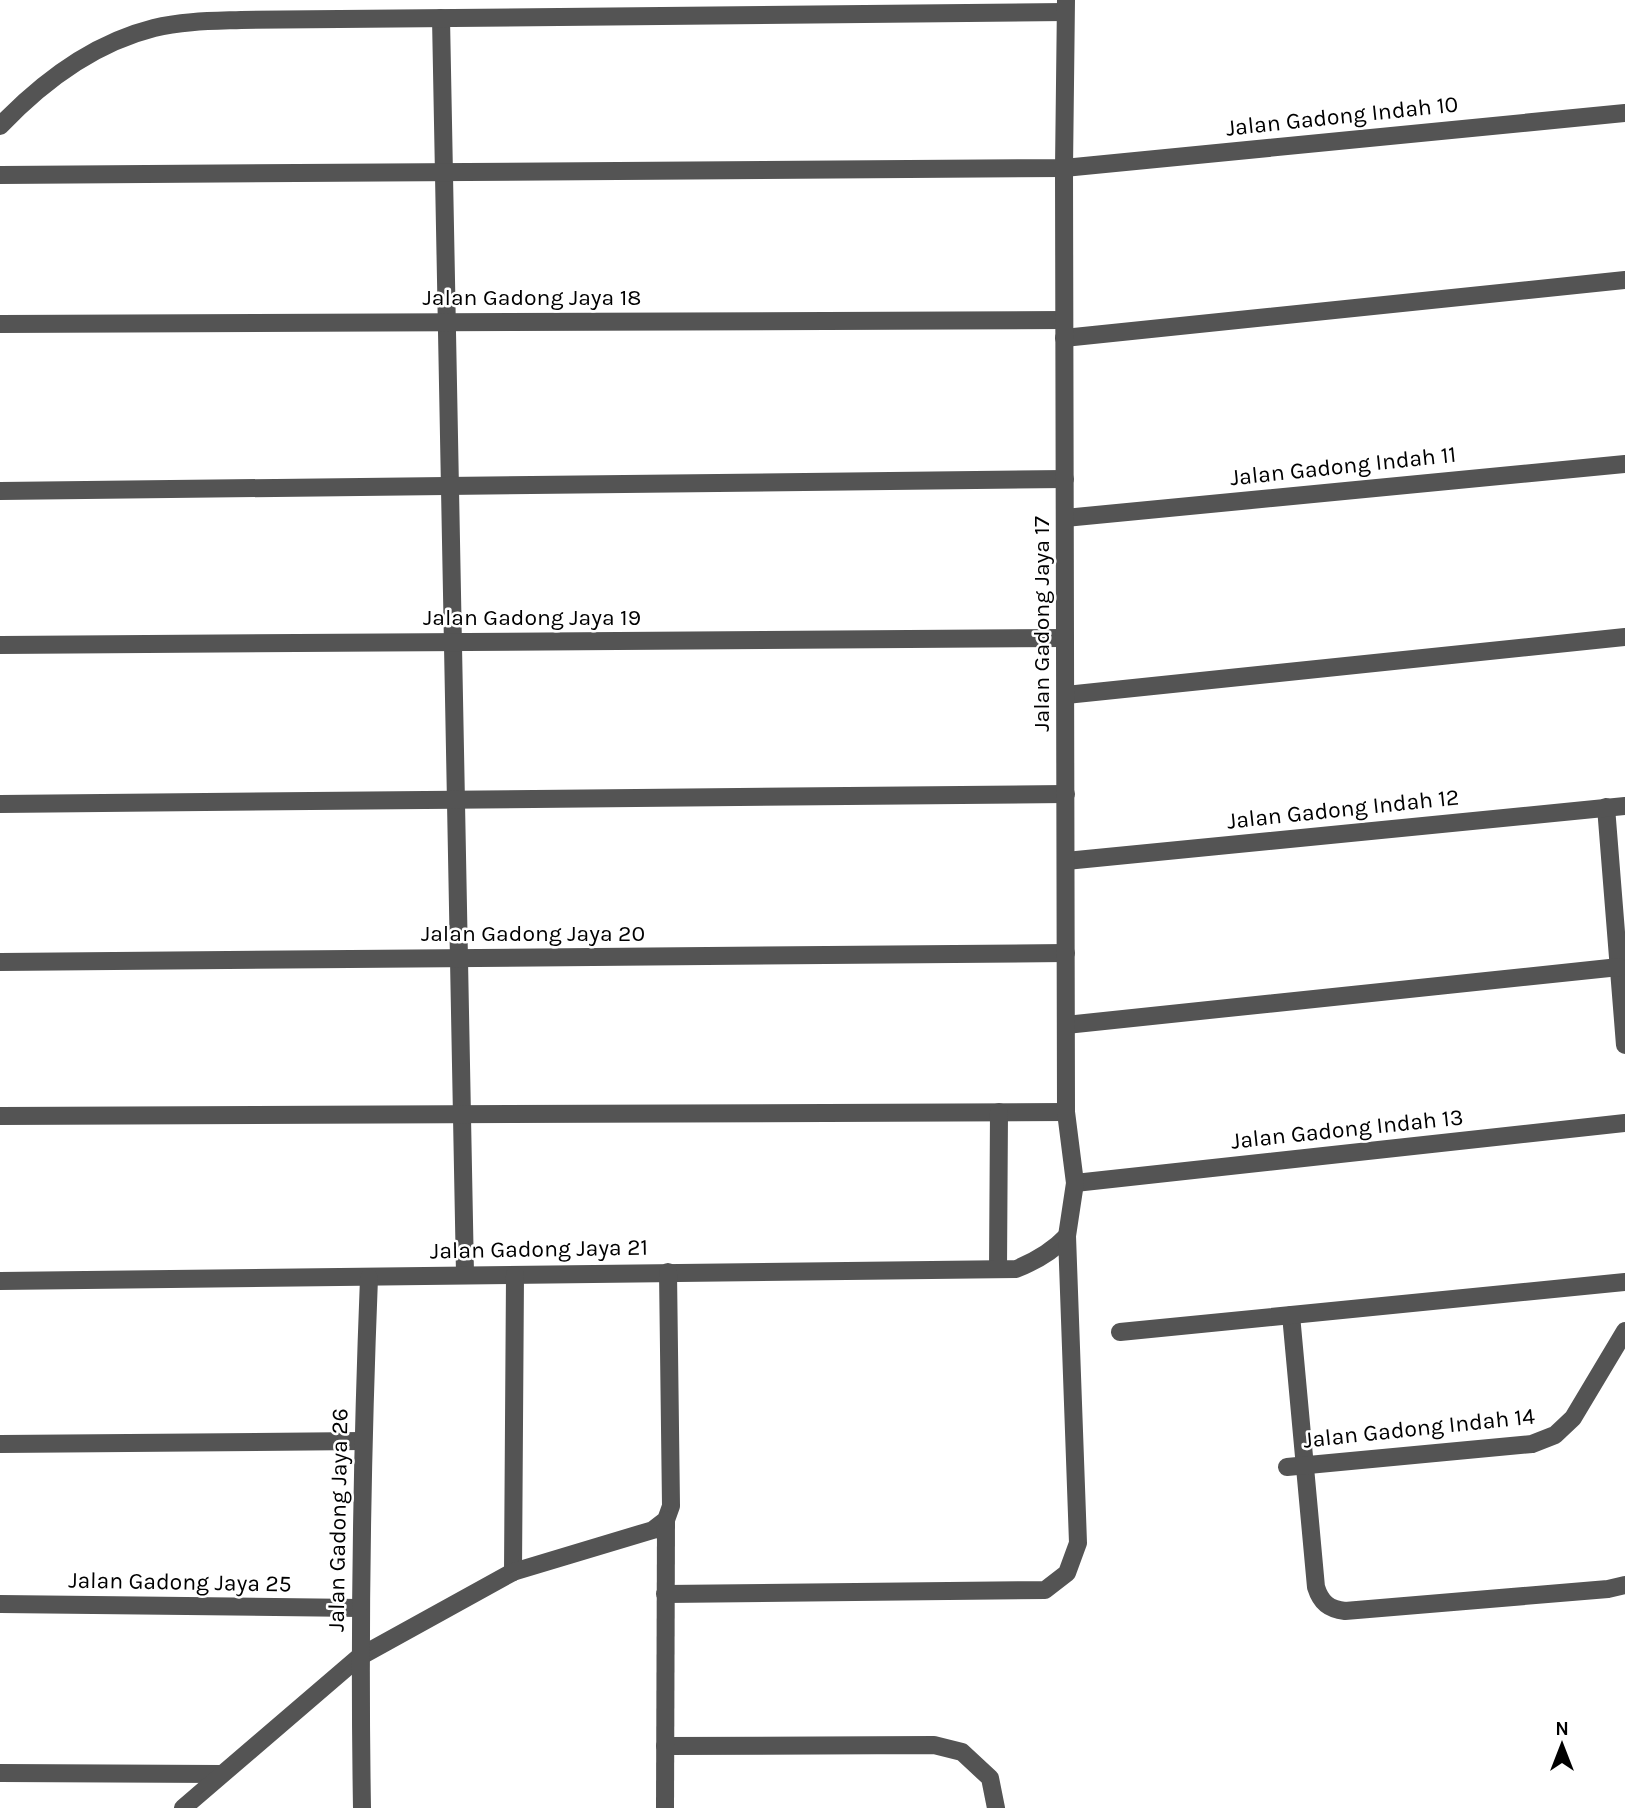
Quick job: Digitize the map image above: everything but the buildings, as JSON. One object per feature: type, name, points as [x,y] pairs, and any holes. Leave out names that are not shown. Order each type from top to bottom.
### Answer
[{"type":"street","name":"Jalan Gadong Jaya 17","points":[[0,125],[45,84],[82,58],[123,37],[157,27],[241,20],[1065,6],[1066,1112],[1075,1183],[1068,1236],[1078,1543],[1067,1573],[1045,1590],[665,1594]]},
{"type":"street","points":[[442,18],[465,1274]]},
{"type":"street","name":"Jalan Gadong Indah 10","points":[[0,176],[1064,168],[1625,113]]},
{"type":"street","name":"Jalan Gadong Jaya 18","points":[[0,324],[447,322],[1065,329],[1625,280]]},
{"type":"street","name":"Jalan Gadong Indah 11","points":[[1065,518],[1625,464]]},
{"type":"street","points":[[0,491],[1065,478]]},
{"type":"street","points":[[1066,695],[1625,637]]},
{"type":"street","name":"Jalan Gadong Jaya 19","points":[[0,645],[1065,638]]},
{"type":"street","points":[[0,804],[1066,794]]},
{"type":"street","name":"Jalan Gadong Indah 12","points":[[1066,860],[1625,806]]},
{"type":"street","points":[[1606,807],[1625,1045]]},
{"type":"street","name":"Jalan Gadong Jaya 20","points":[[0,962],[1066,953]]},
{"type":"street","points":[[1066,1025],[1619,967]]},
{"type":"street","points":[[998,1269],[999,1112]]},
{"type":"street","points":[[0,1116],[1066,1112]]},
{"type":"street","name":"Jalan Gadong Indah 13","points":[[1075,1183],[1625,1123]]},
{"type":"street","name":"Jalan Gadong Jaya 21","points":[[0,1280],[1016,1269],[1036,1261],[1068,1236]]},
{"type":"street","points":[[665,1808],[666,1520],[671,1506],[668,1272]]},
{"type":"street","points":[[513,1572],[515,1275]]},
{"type":"street","name":"Jalan Gadong Jaya 26","points":[[183,1808],[359,1657],[369,1278]]},
{"type":"street","points":[[1120,1332],[1625,1282]]},
{"type":"street","points":[[1291,1315],[1296,1466],[1316,1587],[1325,1605],[1345,1611],[1594,1590],[1625,1585]]},
{"type":"street","name":"Jalan Gadong Indah 14","points":[[1296,1466],[1532,1444],[1555,1435],[1573,1418],[1625,1331]]},
{"type":"street","points":[[0,1444],[363,1441]]},
{"type":"street","points":[[362,1808],[359,1657],[513,1572],[653,1530],[666,1520]]},
{"type":"street","name":"Jalan Gadong Jaya 25","points":[[0,1604],[360,1608]]},
{"type":"street","points":[[665,1746],[934,1745],[962,1752],[990,1778],[996,1808]]},
{"type":"street","points":[[0,1773],[221,1774]]}]
